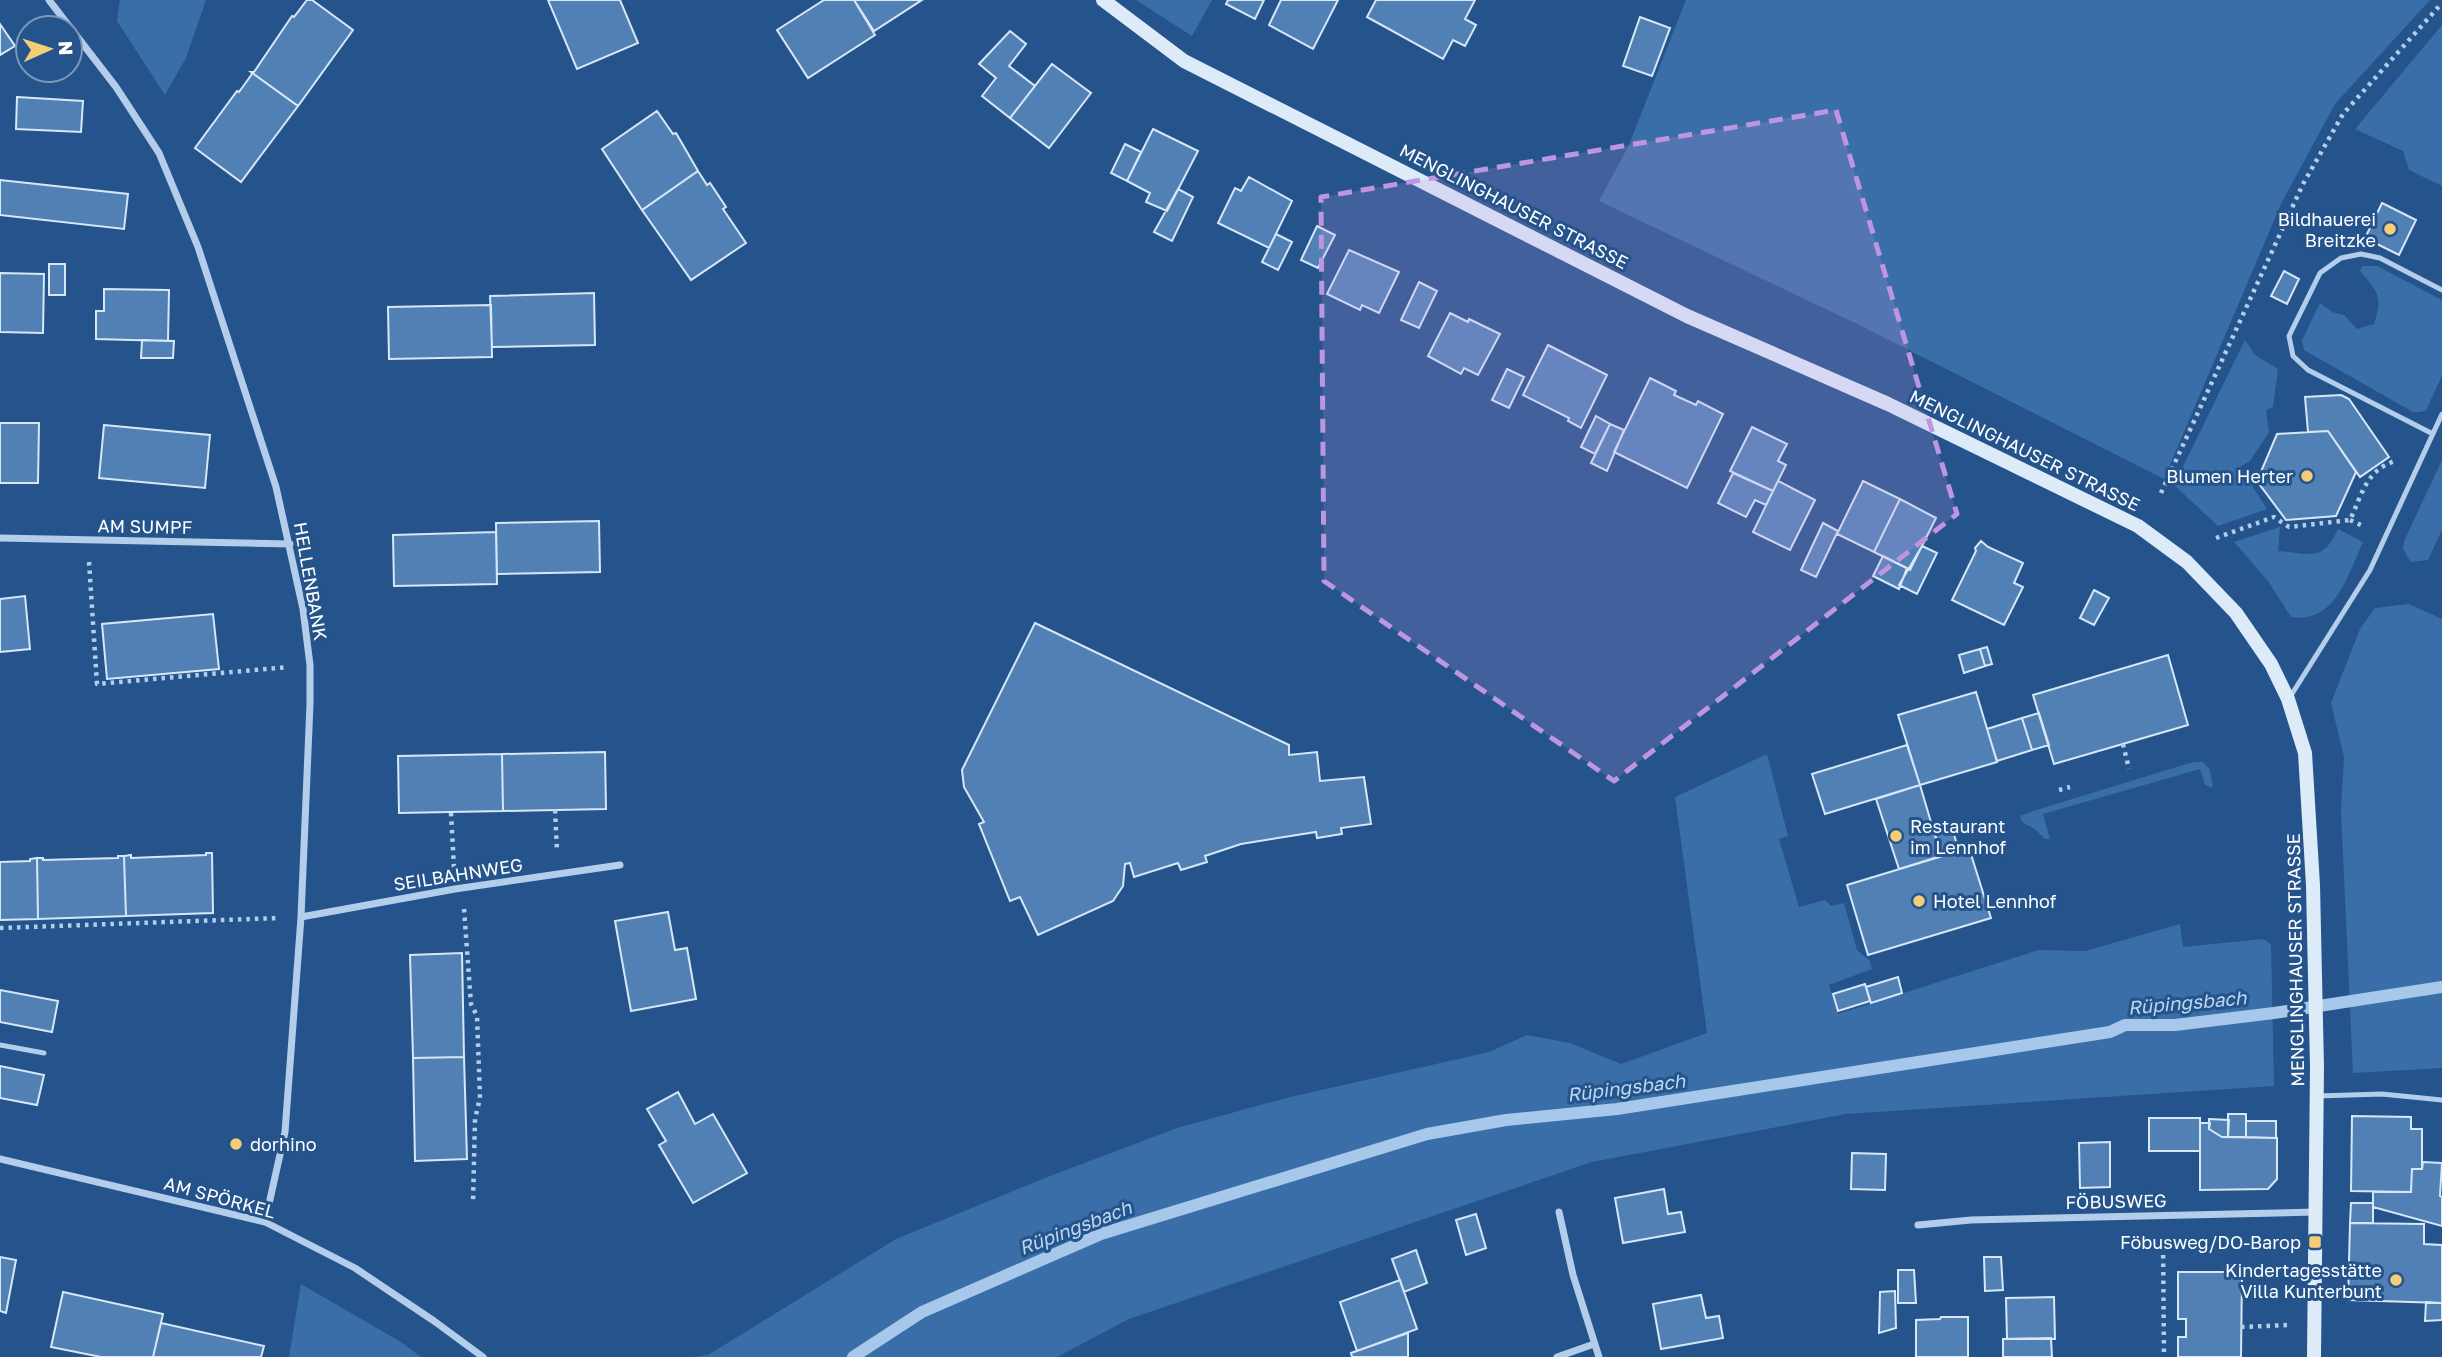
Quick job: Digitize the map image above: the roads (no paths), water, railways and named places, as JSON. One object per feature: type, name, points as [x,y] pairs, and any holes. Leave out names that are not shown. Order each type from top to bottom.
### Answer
[{"type":"street","name":"HELLENBANK","points":[[49,0],[116,87],[159,153],[198,247],[226,326],[276,487],[303,609],[310,665],[310,704],[301,917],[285,1132],[265,1222]]},
{"type":"street","name":"MENGLINGHAUSER STRASSE","points":[[1103,0],[1184,61],[1313,127],[1687,316],[1888,404],[2138,526],[2187,562],[2236,613],[2271,664],[2288,699],[2305,753],[2311,823],[2317,1067],[2314,1357]]},
{"type":"street","name":"AM SUMPF","points":[[0,538],[290,544]]},
{"type":"street","name":"SEILBAHNWEG","points":[[301,917],[459,889],[620,865]]},
{"type":"street","name":"AM SPÖRKEL","points":[[0,1159],[265,1222],[355,1268],[482,1357]]},
{"type":"street","points":[[1559,1212],[1573,1275],[1599,1357]]},
{"type":"street","name":"FÖBUSWEG","points":[[1919,1225],[1971,1220],[2315,1212]]},
{"type":"street","points":[[1557,1357],[1594,1344]]},
{"type":"lane","points":[[2433,434],[2308,370],[2292,356],[2289,336],[2320,273],[2341,258],[2361,254],[2380,258],[2442,290]]},
{"type":"lane","points":[[2288,699],[2371,570],[2442,414]]},
{"type":"lane","points":[[0,1045],[44,1053]]},
{"type":"lane","points":[[2317,1096],[2382,1094],[2442,1100]]},
{"type":"waterway","name":"Rüpingsbach","points":[[853,1357],[922,1312],[1101,1234],[1427,1134],[1506,1120],[1617,1109],[2110,1032],[2125,1025],[2175,1025],[2442,987]]},
{"type":"place","name":"Bildhauerei Breitzke","points":[[2390,229]]},
{"type":"place","name":"Blumen Herter","points":[[2307,476]]},
{"type":"place","name":"Restaurant im Lennhof","points":[[1896,836]]},
{"type":"place","name":"Hotel Lennhof","points":[[1919,901]]},
{"type":"place","name":"dorhino","points":[[236,1144]]},
{"type":"place","name":"Föbusweg/DO-Barop","points":[[2315,1242]]},
{"type":"place","name":"Kindertagesstätte Villa Kunterbunt","points":[[2396,1280]]}]
